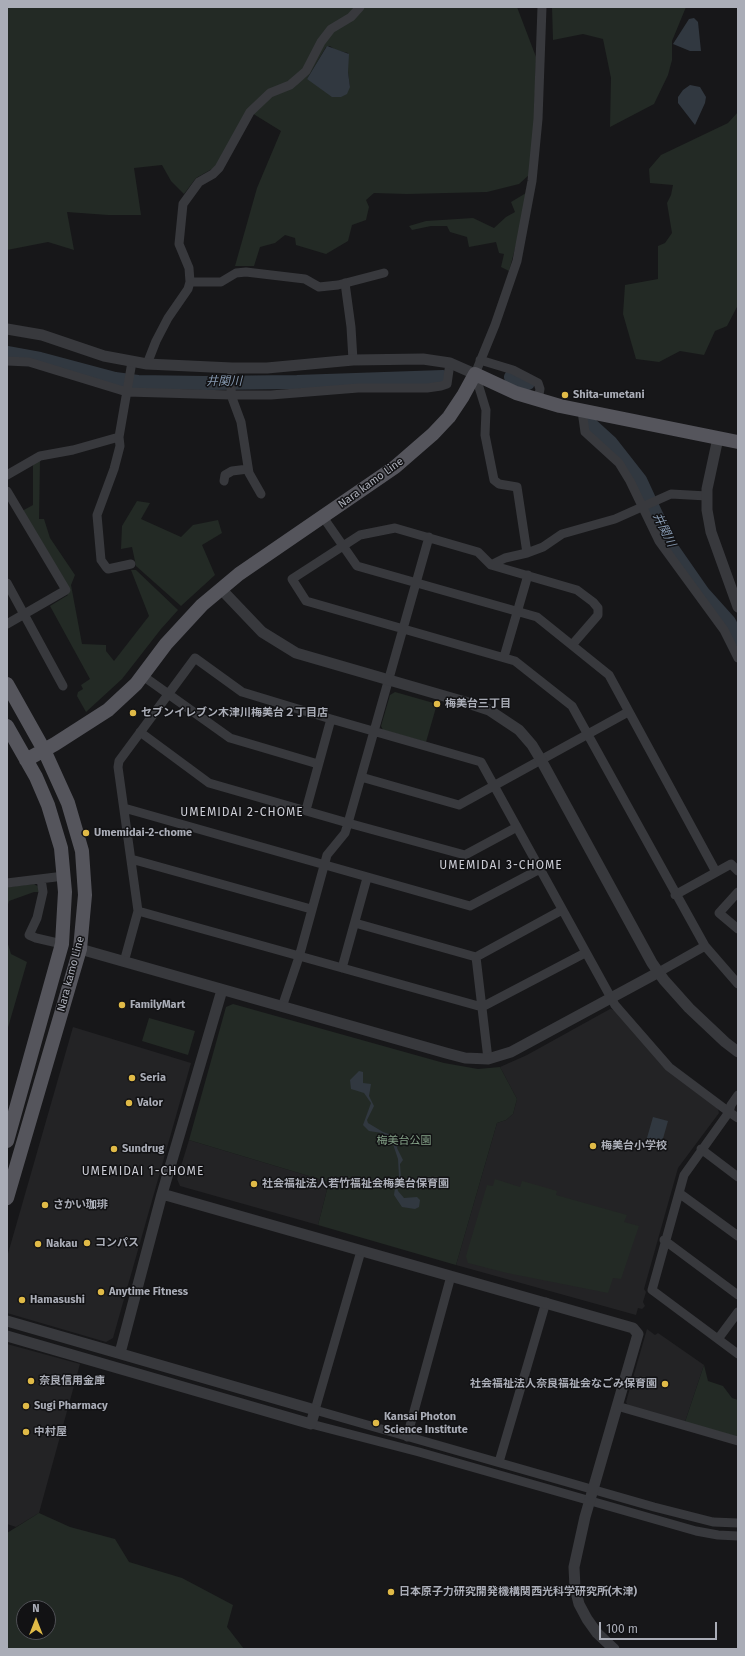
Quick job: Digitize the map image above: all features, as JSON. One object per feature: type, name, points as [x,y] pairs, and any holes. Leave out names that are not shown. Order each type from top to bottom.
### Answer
[{"type":"main road","points":[[475,374],[516,393],[538,400],[582,411],[738,442]]},
{"type":"main road","name":"Nara kamo Line","points":[[7,1140],[62,944],[65,909],[61,848],[43,791],[26,760],[108,710],[143,676],[184,623],[221,589],[239,574],[394,467],[433,434],[449,417],[475,374]]},
{"type":"main road","points":[[7,684],[44,750]]},
{"type":"main road","points":[[7,726],[26,760]]},
{"type":"main road","name":"Nara kamo Line","points":[[7,1198],[80,949],[85,895],[82,851],[68,803],[44,750]]},
{"type":"street","points":[[148,364],[156,341],[190,282],[189,268],[179,244],[183,204],[199,182],[213,174],[219,168],[250,112],[270,93],[290,85],[306,71],[321,42],[331,29],[351,17],[360,7]]},
{"type":"street","points":[[527,553],[517,487],[499,484],[494,480],[485,435],[486,410],[475,374],[495,325],[517,261],[532,181],[538,119],[542,7]]},
{"type":"street","points":[[190,282],[221,282],[236,273],[246,272],[305,279],[319,287],[345,283],[384,273]]},
{"type":"street","points":[[345,283],[351,327],[353,360]]},
{"type":"street","points":[[7,329],[42,335],[131,365],[148,364],[232,373],[267,368],[353,360],[422,359],[450,363],[475,374]]},
{"type":"street","points":[[480,360],[513,370],[538,383],[540,389],[538,400]]},
{"type":"street","points":[[7,361],[29,362],[127,392],[231,395],[271,395],[358,388],[427,388],[441,386],[447,384],[450,363]]},
{"type":"street","points":[[131,365],[119,437],[120,446],[114,468],[97,515],[101,560],[108,569],[131,564]]},
{"type":"street","points":[[232,373],[231,395],[241,422],[248,469],[260,494]]},
{"type":"street","points":[[582,411],[585,432],[619,463],[644,506],[668,555],[724,630],[738,658]]},
{"type":"street","points":[[7,475],[40,456],[73,450],[119,437]]},
{"type":"street","points":[[718,438],[707,496],[707,510],[711,532],[738,607]]},
{"type":"street","points":[[224,481],[225,475],[232,471],[248,469]]},
{"type":"street","points":[[7,491],[66,590],[7,624]]},
{"type":"street","points":[[491,565],[505,558],[527,553],[543,547],[562,534],[615,519],[671,494],[707,496]]},
{"type":"street","points":[[323,517],[357,566],[537,617],[609,675],[716,872]]},
{"type":"street","points":[[572,645],[598,615],[598,608],[578,590],[491,565],[478,552],[396,528],[360,535],[292,580],[306,601],[515,661],[572,706],[675,895],[705,946],[738,984]]},
{"type":"street","points":[[282,1008],[299,957],[311,909],[328,852],[342,838],[348,823],[429,537]]},
{"type":"street","points":[[504,657],[528,575]]},
{"type":"street","points":[[7,583],[63,686]]},
{"type":"street","points":[[221,589],[252,623],[284,646],[309,657],[489,710],[519,730],[532,745],[541,760],[620,906],[659,972],[689,1008],[725,1042],[738,1052]]},
{"type":"street","points":[[124,962],[138,911],[118,767],[119,761],[195,658],[242,692],[481,762],[611,998],[669,1067],[738,1118]]},
{"type":"street","points":[[143,676],[230,738],[318,764]]},
{"type":"street","points":[[361,777],[459,805],[628,712]]},
{"type":"street","points":[[306,810],[331,719]]},
{"type":"street","points":[[140,732],[209,783],[465,855],[517,827]]},
{"type":"street","points":[[124,808],[470,906],[540,869]]},
{"type":"street","points":[[131,859],[311,909]]},
{"type":"street","points":[[675,895],[731,864],[738,871]]},
{"type":"street","points":[[7,884],[64,876]]},
{"type":"street","points":[[342,968],[367,878]]},
{"type":"street","points":[[41,879],[43,892],[37,918],[29,934],[36,938],[62,944]]},
{"type":"street","points":[[738,892],[719,913],[738,929]]},
{"type":"street","points":[[355,923],[476,957],[562,910]]},
{"type":"street","points":[[138,911],[482,1008],[585,953]]},
{"type":"street","points":[[80,949],[282,1008],[446,1053],[465,1058],[488,1059],[511,1052],[705,946]]},
{"type":"street","points":[[476,957],[488,1059]]},
{"type":"street","points":[[120,1354],[162,1194],[222,990]]},
{"type":"street","points":[[738,1095],[731,1105],[729,1112],[701,1149],[684,1175],[664,1240],[652,1290],[738,1354]]},
{"type":"street","points":[[701,1149],[738,1177]]},
{"type":"street","points":[[679,1193],[738,1236]]},
{"type":"street","points":[[162,1194],[546,1302],[633,1328],[638,1334],[576,1555],[575,1588],[579,1604],[597,1633],[614,1649]]},
{"type":"street","points":[[664,1240],[738,1295]]},
{"type":"street","points":[[311,1424],[361,1251]]},
{"type":"street","points":[[407,1437],[452,1276]]},
{"type":"street","points":[[499,1462],[546,1302]]},
{"type":"street","points":[[718,1339],[738,1312]]},
{"type":"street","points":[[7,1320],[593,1490],[703,1520],[738,1523]]},
{"type":"street","points":[[7,1336],[311,1424],[419,1452],[696,1531],[718,1536],[738,1536]]},
{"type":"street","points":[[617,1406],[738,1440]]},
{"type":"shaded area","points":[[694,18],[698,22],[701,51],[690,51],[673,44],[689,19]]},
{"type":"shaded area","points":[[327,46],[349,54],[348,72],[350,87],[347,94],[341,97],[332,97],[307,79]]},
{"type":"shaded area","points":[[690,85],[700,87],[706,97],[705,103],[695,125],[678,103],[678,97],[683,90]]},
{"type":"shaded area","name":"梅美台小学校","points":[[610,1009],[615,1010],[718,1109],[719,1113],[678,1168],[644,1289],[646,1292],[643,1302],[645,1306],[642,1309],[638,1308],[636,1315],[456,1265],[497,1123],[506,1120],[513,1114],[517,1099],[500,1067],[527,1055]]},
{"type":"shaded area","points":[[73,1027],[191,1063],[113,1338],[106,1342],[7,1313],[7,1257]]},
{"type":"shaded area","points":[[359,1071],[363,1072],[363,1083],[371,1084],[369,1096],[374,1106],[367,1120],[368,1123],[383,1132],[400,1138],[397,1148],[403,1160],[400,1164],[401,1179],[397,1187],[398,1191],[404,1198],[417,1197],[420,1200],[419,1207],[415,1209],[402,1207],[394,1195],[399,1177],[398,1159],[391,1138],[382,1133],[369,1131],[363,1125],[371,1103],[364,1093],[351,1089],[350,1080]]},
{"type":"shaded area","points":[[653,1117],[668,1121],[660,1149],[645,1145]]},
{"type":"shaded area","name":"社会福祉法人若竹福祉会梅美台保育園","points":[[189,1140],[329,1182],[318,1225],[180,1186],[177,1179]]},
{"type":"shaded area","name":"社会福祉法人奈良福祉会なごみ保育園","points":[[647,1329],[655,1335],[658,1333],[704,1365],[685,1422],[628,1406],[626,1402]]},
{"type":"shaded area","points":[[7,1344],[80,1364],[39,1513],[16,1527],[7,1524]]},
{"type":"green space","points":[[7,7],[517,7],[536,57],[534,126],[529,175],[519,184],[487,192],[407,194],[374,193],[366,200],[369,207],[366,220],[352,225],[348,241],[326,254],[296,245],[295,238],[285,235],[275,243],[260,247],[254,266],[235,266],[257,188],[281,131],[247,110],[219,165],[196,178],[184,194],[171,181],[162,165],[134,168],[141,215],[108,215],[67,212],[74,250],[48,242],[7,250]],"holes":[[[330,46],[335,50],[348,53],[350,87],[307,79],[326,47]]]},
{"type":"green space","points":[[552,7],[686,7],[672,41],[672,60],[668,75],[654,104],[610,127],[611,78],[603,39],[583,34],[553,40]]},
{"type":"green space","points":[[738,112],[738,305],[727,326],[715,331],[704,355],[680,351],[659,362],[636,359],[623,314],[625,285],[658,279],[658,246],[665,243],[672,233],[667,203],[671,195],[673,185],[650,183],[649,169],[661,155],[728,123]]},
{"type":"green space","points":[[526,193],[520,230],[509,271],[501,267],[504,254],[499,253],[496,242],[469,247],[467,237],[450,232],[447,226],[431,226],[412,230],[409,226],[426,221],[473,218],[494,228],[506,217],[515,212],[511,202]]},
{"type":"green space","points":[[40,460],[39,519],[44,519],[50,538],[75,575],[71,585],[82,644],[106,645],[106,651],[114,661],[149,616],[131,570],[136,570],[178,610],[161,629],[122,679],[86,712],[77,696],[78,692],[83,689],[81,685],[90,679],[50,606],[68,595],[22,511],[33,505],[33,464]]},
{"type":"green space","points":[[137,501],[150,503],[141,519],[181,537],[193,525],[218,520],[222,533],[202,545],[215,575],[181,606],[136,566],[132,547],[121,549],[122,526]]},
{"type":"green space","points":[[395,692],[437,704],[426,742],[383,730],[381,726],[390,695]]},
{"type":"green space","points":[[34,884],[39,887],[40,892],[34,892],[9,901],[7,908],[7,887]]},
{"type":"green space","points":[[7,941],[11,954],[27,962],[7,1031]]},
{"type":"green space","name":"梅美台公園","points":[[233,1004],[444,1063],[478,1069],[500,1067],[517,1099],[513,1114],[506,1120],[497,1123],[456,1265],[318,1225],[329,1182],[189,1140],[226,1007]]},
{"type":"green space","points":[[149,1018],[195,1031],[188,1055],[142,1041]]},
{"type":"green space","points":[[495,1179],[520,1187],[522,1181],[557,1191],[556,1195],[627,1215],[624,1222],[639,1226],[621,1279],[613,1278],[608,1293],[507,1273],[468,1263],[466,1256],[487,1185],[493,1186]]},
{"type":"green space","points":[[704,1365],[708,1381],[723,1386],[732,1398],[738,1400],[738,1437],[685,1422]]},
{"type":"green space","points":[[39,1513],[70,1527],[115,1539],[129,1562],[182,1578],[233,1605],[227,1627],[244,1649],[7,1649],[7,1533]]},
{"type":"waterway","name":"井関川","points":[[7,353],[40,359],[115,379],[138,382],[297,382],[443,377]]},
{"type":"waterway","name":"井関川","points":[[511,377],[528,383]]},
{"type":"waterway","name":"井関川","points":[[589,423],[611,443],[640,480],[671,547],[703,593],[729,622],[738,639]]},
{"type":"place","name":"Shita-umetani","points":[[565,395]]},
{"type":"place","name":"梅美台三丁目","points":[[437,704]]},
{"type":"place","name":"セブンイレブン木津川梅美台２丁目店","points":[[133,713]]},
{"type":"place","name":"Umemidai-2-chome","points":[[86,833]]},
{"type":"place","name":"FamilyMart","points":[[122,1005]]},
{"type":"place","name":"Seria","points":[[132,1078]]},
{"type":"place","name":"Valor","points":[[129,1103]]},
{"type":"place","name":"梅美台小学校","points":[[593,1146]]},
{"type":"place","name":"Sundrug","points":[[114,1149]]},
{"type":"place","name":"社会福祉法人若竹福祉会梅美台保育園","points":[[254,1184]]},
{"type":"place","name":"さかい珈琲","points":[[45,1205]]},
{"type":"place","name":"コンパス","points":[[87,1243]]},
{"type":"place","name":"Nakau","points":[[38,1244]]},
{"type":"place","name":"Anytime Fitness","points":[[101,1292]]},
{"type":"place","name":"Hamasushi","points":[[22,1300]]},
{"type":"place","name":"奈良信用金庫","points":[[31,1381]]},
{"type":"place","name":"社会福祉法人奈良福祉会なごみ保育園","points":[[665,1384]]},
{"type":"place","name":"Sugi Pharmacy","points":[[26,1406]]},
{"type":"place","name":"Kansai Photon Science Institute","points":[[376,1423]]},
{"type":"place","name":"中村屋","points":[[26,1432]]},
{"type":"place","name":"日本原子力研究開発機構関西光科学研究所(木津)","points":[[391,1592]]},
{"type":"district","name":"UMEMIDAI 2-CHOME","points":[[242,813]]},
{"type":"district","name":"UMEMIDAI 3-CHOME","points":[[501,866]]},
{"type":"district","name":"UMEMIDAI 1-CHOME","points":[[143,1172]]}]
